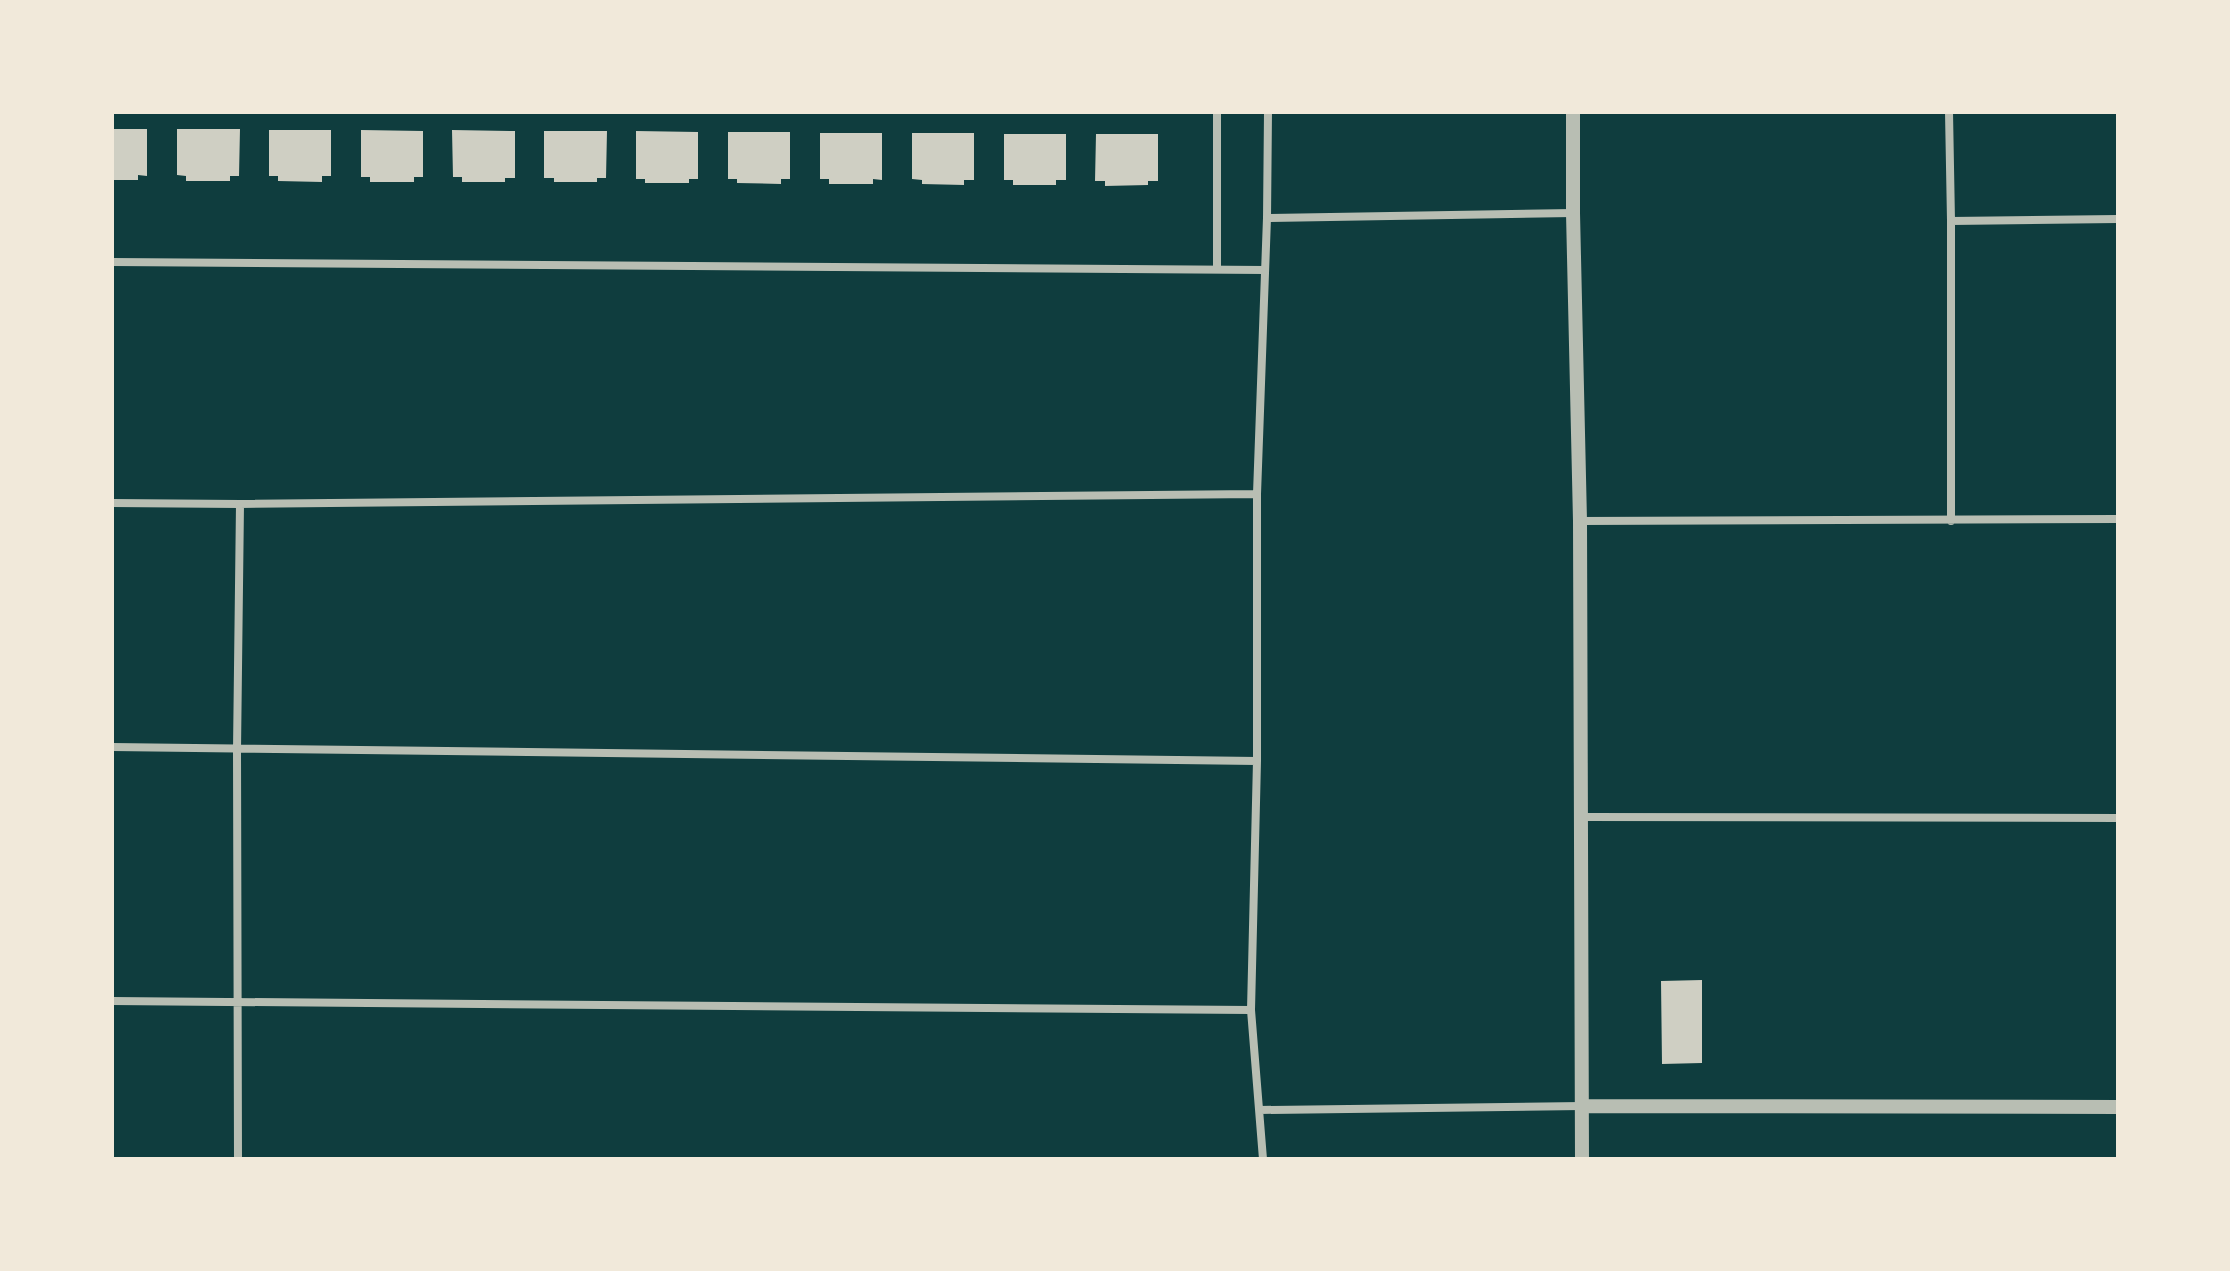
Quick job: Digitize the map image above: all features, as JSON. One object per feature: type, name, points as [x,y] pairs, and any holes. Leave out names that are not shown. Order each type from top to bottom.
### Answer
[{"type":"street","points":[[1217,112],[1217,269]]},
{"type":"street","points":[[1263,1159],[1251,1010],[1257,761],[1257,494],[1268,112]]},
{"type":"street","points":[[1573,112],[1580,521],[1582,1159]]},
{"type":"street","points":[[1949,112],[1951,521]]},
{"type":"street","points":[[1267,218],[1573,213]]},
{"type":"street","points":[[1951,221],[2118,219]]},
{"type":"street","points":[[112,262],[1265,270]]},
{"type":"street","points":[[112,503],[1257,494]]},
{"type":"street","points":[[238,1159],[240,504]]},
{"type":"street","points":[[1580,521],[2118,519]]},
{"type":"street","points":[[112,747],[1257,761]]},
{"type":"street","points":[[1581,817],[2118,818]]},
{"type":"street","points":[[112,1001],[1251,1010]]},
{"type":"street","points":[[1260,1110],[1582,1106],[2118,1107]]},
{"type":"building","points":[[112,129],[147,129],[147,176],[138,175],[138,180],[112,180]]},
{"type":"building","points":[[177,129],[240,129],[239,176],[230,176],[230,181],[186,181],[186,176],[177,175]]},
{"type":"building","points":[[269,130],[331,130],[331,176],[322,176],[322,182],[278,181],[278,176],[269,176]]},
{"type":"building","points":[[361,130],[423,131],[423,177],[414,177],[414,182],[370,182],[370,177],[361,177]]},
{"type":"building","points":[[452,130],[515,131],[515,178],[505,178],[505,182],[462,182],[462,177],[453,177]]},
{"type":"building","points":[[544,131],[607,131],[606,178],[597,178],[597,182],[554,182],[554,178],[544,178]]},
{"type":"building","points":[[636,131],[698,132],[698,179],[689,179],[689,183],[645,183],[645,179],[636,179]]},
{"type":"building","points":[[728,132],[790,132],[790,179],[781,179],[781,184],[737,183],[737,179],[728,179]]},
{"type":"building","points":[[820,133],[882,133],[882,180],[873,179],[873,184],[829,184],[829,179],[820,179]]},
{"type":"building","points":[[912,133],[974,133],[974,180],[964,180],[964,185],[922,184],[922,180],[912,179]]},
{"type":"building","points":[[1004,134],[1066,134],[1066,180],[1056,180],[1056,185],[1013,185],[1013,180],[1004,180]]},
{"type":"building","points":[[1096,134],[1158,134],[1158,181],[1148,181],[1148,185],[1105,186],[1105,181],[1095,181]]},
{"type":"building","points":[[1702,980],[1702,1063],[1662,1064],[1661,981]]}]
